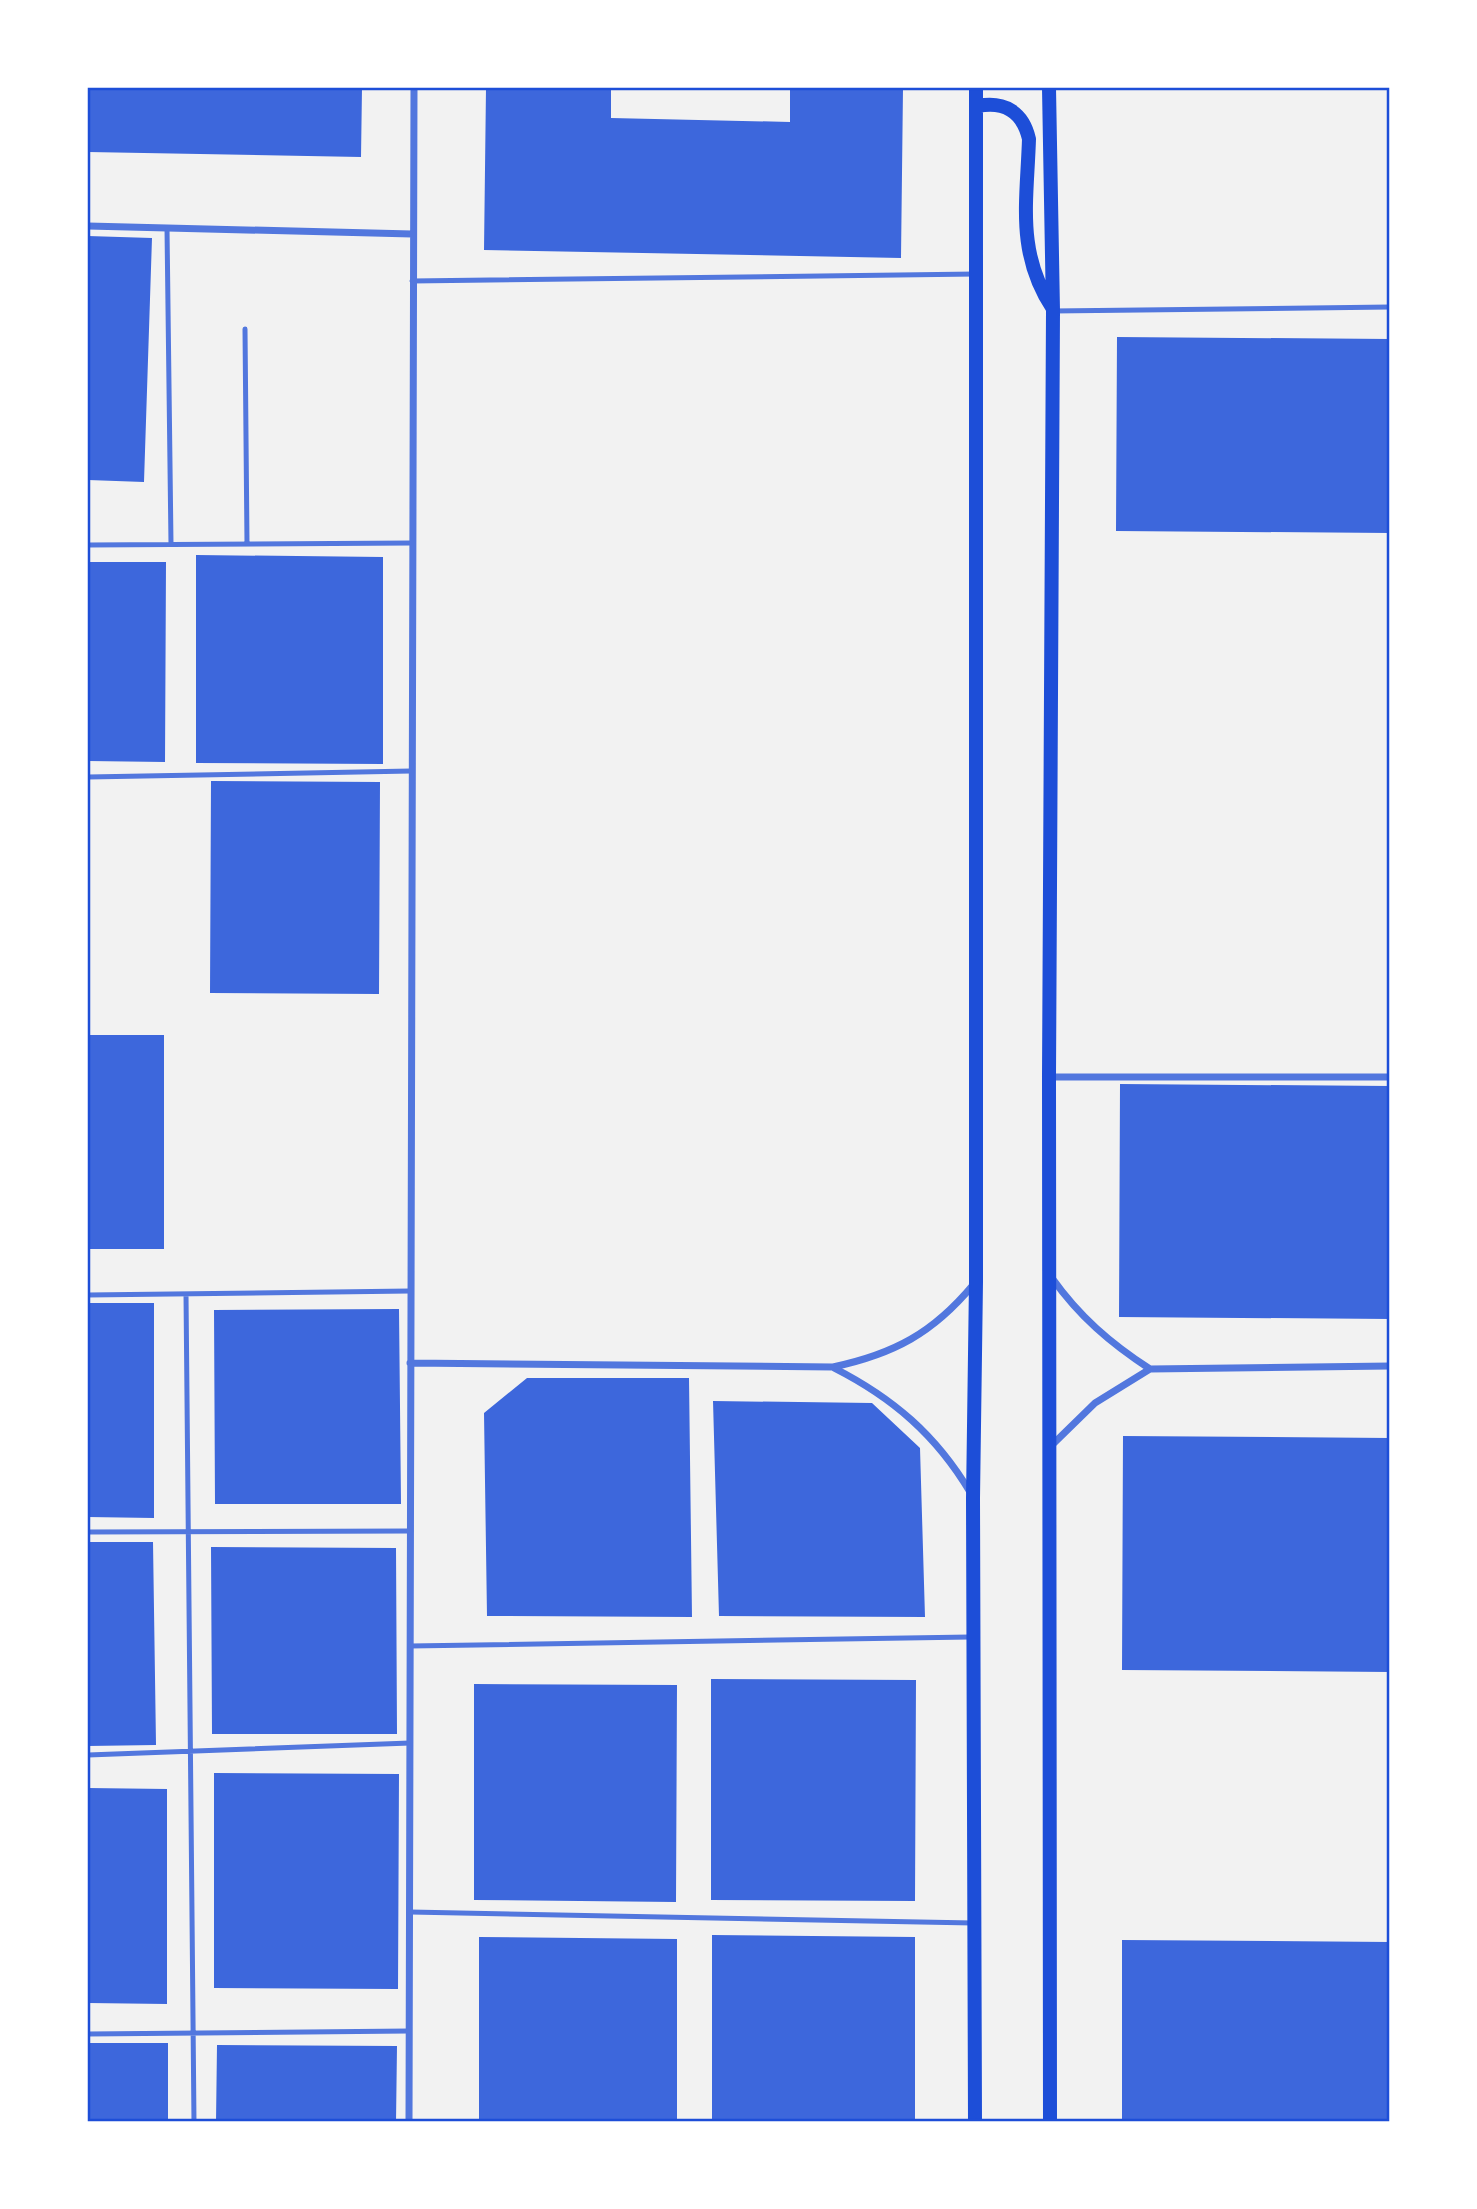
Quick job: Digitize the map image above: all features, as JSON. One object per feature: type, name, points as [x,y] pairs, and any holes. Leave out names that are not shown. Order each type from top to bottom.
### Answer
[{"type":"main road","points":[[975,2122],[973,1498],[976,1282],[976,88]]},
{"type":"main road","points":[[1049,88],[1053,311],[1049,1077],[1050,2122]]},
{"type":"main road","points":[[978,106],[991,103],[1006,106],[1026,125],[1029,139],[1027,248],[1032,270],[1053,311]]},
{"type":"street","points":[[409,2122],[414,88]]},
{"type":"street","points":[[88,226],[412,233]]},
{"type":"street","points":[[1049,1077],[1390,1077]]},
{"type":"street","points":[[1049,1274],[1069,1302],[1093,1328],[1150,1369]]},
{"type":"street","points":[[410,1363],[833,1367],[888,1352],[914,1339],[958,1304],[976,1282]]},
{"type":"street","points":[[1049,1448],[1095,1403],[1150,1369],[1390,1366]]},
{"type":"street","points":[[833,1367],[889,1400],[914,1421],[956,1470],[973,1498]]},
{"type":"lane","points":[[167,228],[171,544]]},
{"type":"lane","points":[[412,281],[977,274]]},
{"type":"lane","points":[[1053,311],[1390,307]]},
{"type":"lane","points":[[245,329],[247,544]]},
{"type":"lane","points":[[88,545],[412,543]]},
{"type":"lane","points":[[88,777],[411,771]]},
{"type":"lane","points":[[88,1295],[410,1291]]},
{"type":"lane","points":[[186,1294],[194,2122]]},
{"type":"lane","points":[[88,1532],[411,1531]]},
{"type":"lane","points":[[410,1647],[974,1637]]},
{"type":"lane","points":[[88,1755],[410,1743]]},
{"type":"lane","points":[[410,1912],[974,1923]]},
{"type":"lane","points":[[88,2035],[410,2031]]},
{"type":"building","points":[[88,88],[362,88],[361,157],[88,152]]},
{"type":"building","points":[[486,88],[611,88],[611,118],[790,122],[790,88],[903,88],[901,258],[484,250]]},
{"type":"building","points":[[88,236],[152,238],[144,482],[88,480]]},
{"type":"building","points":[[1117,337],[1390,339],[1390,533],[1116,531]]},
{"type":"building","points":[[196,555],[383,557],[383,764],[196,763]]},
{"type":"building","points":[[88,562],[166,562],[165,762],[88,761]]},
{"type":"building","points":[[211,781],[380,782],[379,994],[210,993]]},
{"type":"building","points":[[88,1035],[164,1035],[164,1249],[88,1249]]},
{"type":"building","points":[[1120,1084],[1390,1086],[1390,1319],[1119,1317]]},
{"type":"building","points":[[88,1303],[154,1303],[154,1518],[88,1517]]},
{"type":"building","points":[[399,1309],[401,1504],[215,1504],[214,1310]]},
{"type":"building","points":[[527,1378],[689,1378],[692,1617],[487,1616],[484,1413]]},
{"type":"building","points":[[713,1401],[872,1403],[920,1448],[925,1617],[719,1616]]},
{"type":"building","points":[[1123,1436],[1390,1438],[1390,1672],[1122,1670]]},
{"type":"building","points":[[88,1542],[153,1542],[156,1745],[88,1746]]},
{"type":"building","points":[[211,1547],[396,1548],[397,1734],[212,1734]]},
{"type":"building","points":[[711,1679],[916,1680],[915,1901],[711,1900]]},
{"type":"building","points":[[474,1684],[677,1685],[676,1902],[474,1900]]},
{"type":"building","points":[[214,1773],[399,1774],[398,1989],[214,1988]]},
{"type":"building","points":[[88,1788],[167,1789],[167,2004],[88,2003]]},
{"type":"building","points":[[712,1935],[915,1937],[915,2122],[712,2122]]},
{"type":"building","points":[[479,1937],[677,1939],[677,2122],[479,2122]]},
{"type":"building","points":[[1122,1940],[1390,1942],[1390,2122],[1122,2122]]},
{"type":"building","points":[[88,2043],[168,2043],[168,2122],[88,2122]]},
{"type":"building","points":[[217,2045],[397,2046],[396,2122],[216,2122]]}]
